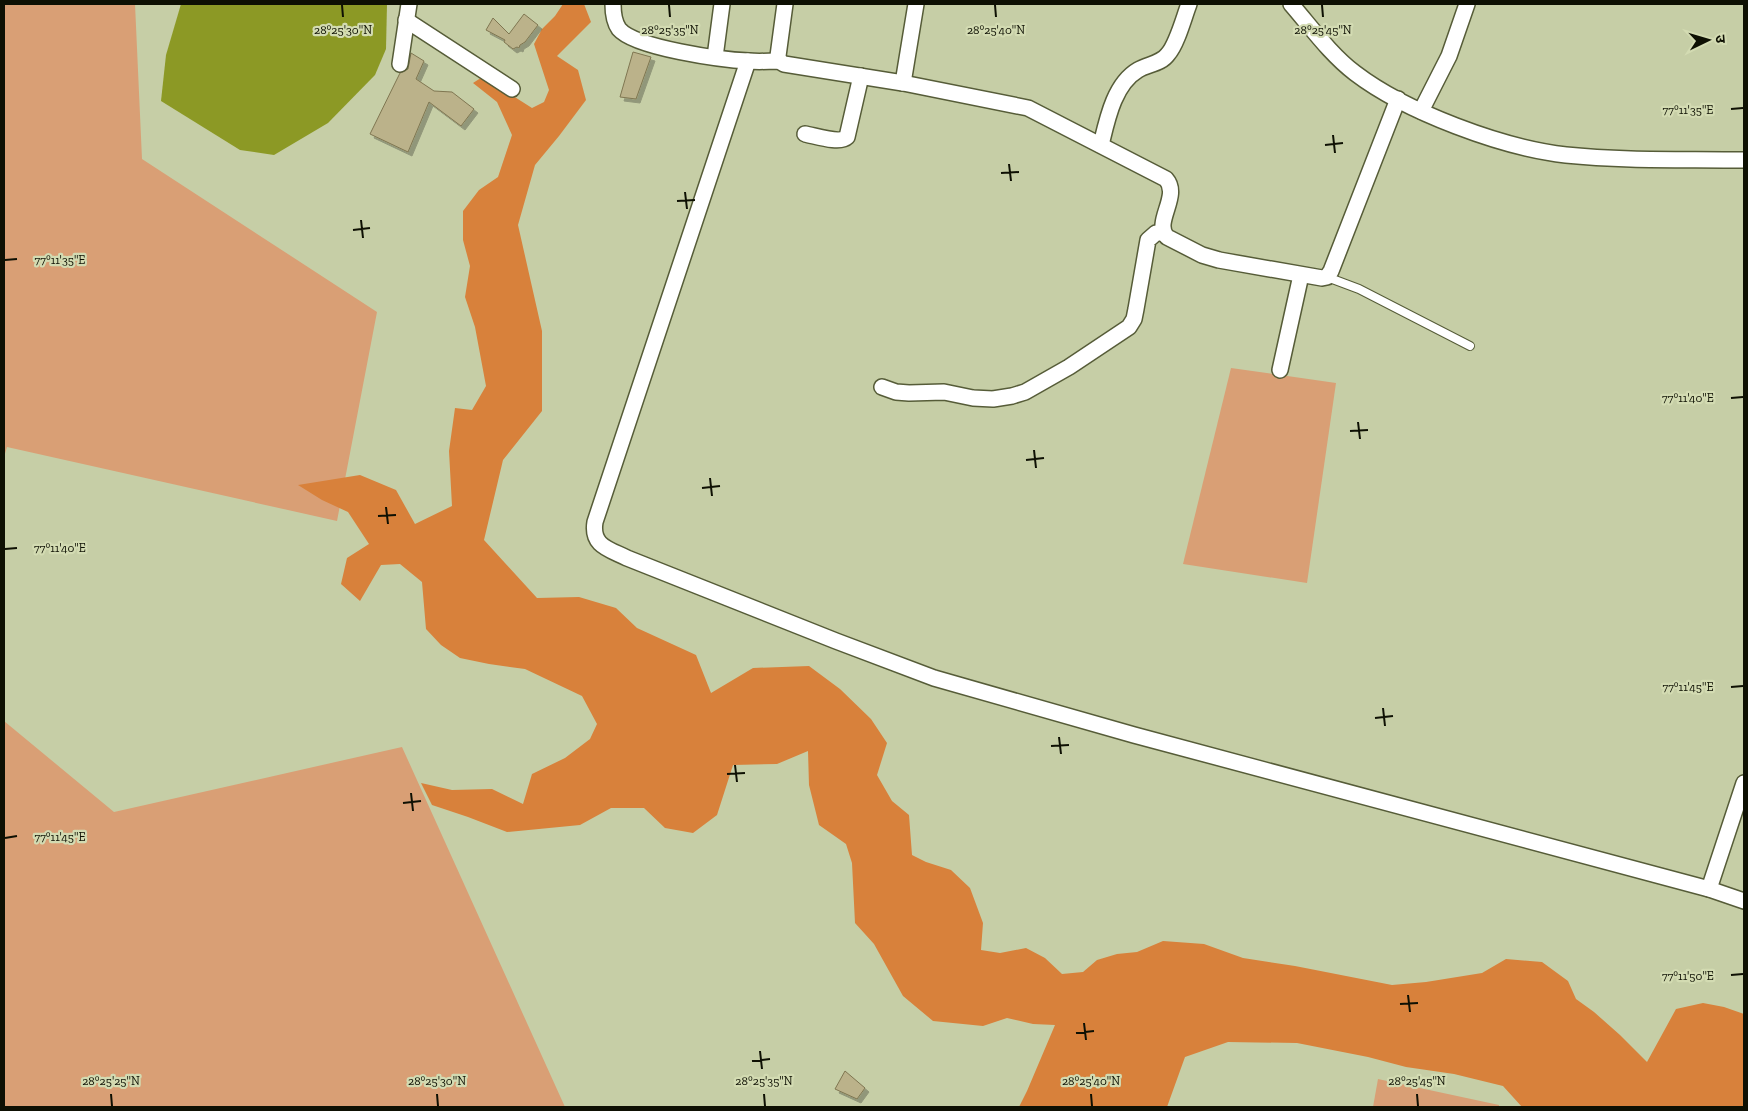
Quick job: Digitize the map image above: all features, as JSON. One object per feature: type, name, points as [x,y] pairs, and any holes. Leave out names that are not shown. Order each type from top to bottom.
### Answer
[{"type":"street","points":[[400,64],[409,4]]},
{"type":"street","points":[[613,4],[614,20],[619,29],[626,35],[643,42],[715,57],[748,61],[779,61],[784,64],[903,83],[1028,108],[1166,180],[1171,185],[1171,192],[1163,233]]},
{"type":"street","points":[[715,57],[722,4]]},
{"type":"street","points":[[779,61],[778,56],[785,4]]},
{"type":"street","points":[[903,83],[916,4]]},
{"type":"street","points":[[1101,145],[1116,96],[1128,78],[1135,72],[1158,62],[1170,52],[1189,4]]},
{"type":"street","points":[[1291,4],[1318,36],[1355,73],[1421,111],[1472,132],[1525,147],[1564,155],[1636,159],[1744,160]]},
{"type":"street","points":[[1421,111],[1449,56],[1467,4]]},
{"type":"street","points":[[406,20],[512,89]]},
{"type":"street","points":[[748,61],[595,522],[595,536],[598,543],[627,558],[934,678],[1134,735],[1709,889],[1744,901]]},
{"type":"street","points":[[805,134],[838,140],[844,140],[848,137],[861,76]]},
{"type":"street","points":[[882,388],[902,393],[944,392],[973,398],[993,399],[1012,396],[1040,384],[1129,327],[1135,314],[1148,240],[1156,233],[1163,233],[1167,237],[1202,254],[1219,260],[1301,275],[1327,277],[1398,99]]},
{"type":"street","points":[[1280,370],[1301,275]]},
{"type":"street","points":[[1709,889],[1744,783]]},
{"type":"lane","points":[[1327,277],[1359,289],[1470,346]]},
{"type":"shaded area","points":[[4,4],[135,4],[142,159],[377,312],[337,521],[7,447],[4,457]]},
{"type":"shaded area","points":[[181,4],[387,4],[386,49],[375,75],[328,123],[274,155],[240,150],[161,101],[166,55]]},
{"type":"shaded area","points":[[563,4],[584,4],[591,22],[557,56],[578,70],[586,100],[535,165],[518,225],[542,331],[542,411],[503,460],[484,540],[537,598],[579,597],[616,608],[637,628],[696,655],[711,693],[753,668],[809,666],[840,689],[871,719],[887,743],[877,775],[892,801],[909,815],[912,855],[926,862],[951,870],[970,888],[983,923],[981,950],[1000,953],[1026,948],[1045,958],[1062,974],[1083,972],[1097,960],[1117,954],[1137,952],[1163,941],[1204,944],[1243,958],[1392,985],[1426,982],[1482,973],[1506,959],[1542,962],[1568,981],[1576,999],[1620,1035],[1647,1062],[1676,1009],[1703,1003],[1724,1007],[1744,1014],[1744,1107],[1522,1107],[1503,1086],[1454,1074],[1406,1067],[1368,1057],[1297,1043],[1228,1042],[1185,1057],[1167,1107],[1019,1107],[1055,1025],[1033,1024],[1007,1018],[983,1026],[933,1021],[903,996],[874,944],[855,923],[852,863],[846,844],[819,825],[809,785],[808,751],[777,764],[733,765],[717,815],[693,833],[665,828],[644,808],[611,808],[580,825],[507,832],[432,805],[421,783],[452,790],[492,789],[523,804],[532,774],[565,758],[590,739],[597,724],[582,696],[525,669],[460,658],[441,645],[426,629],[422,582],[400,564],[381,565],[360,601],[341,584],[347,558],[369,544],[348,512],[322,500],[298,485],[360,475],[396,490],[415,524],[452,506],[449,451],[455,408],[472,410],[486,386],[475,327],[465,297],[470,266],[463,240],[463,211],[479,190],[498,177],[512,135],[497,102],[473,83],[487,74],[510,94],[532,108],[544,102],[549,90],[534,44],[542,29],[555,16]]},
{"type":"shaded area","points":[[1231,368],[1336,383],[1307,583],[1183,564]]},
{"type":"shaded area","points":[[4,721],[114,812],[402,747],[565,1107],[4,1107]]},
{"type":"shaded area","points":[[1378,1079],[1499,1105],[1499,1107],[1373,1107]]},
{"type":"building","points":[[524,14],[538,25],[519,48],[513,49],[504,42],[505,40],[486,30],[493,18],[509,34]]},
{"type":"building","points":[[633,52],[651,57],[636,99],[620,97]]},
{"type":"building","points":[[411,53],[424,61],[416,79],[434,91],[452,92],[474,109],[461,126],[429,102],[408,152],[370,134],[400,73],[408,69]]},
{"type":"building","points":[[845,1071],[865,1088],[857,1099],[835,1089]]}]
